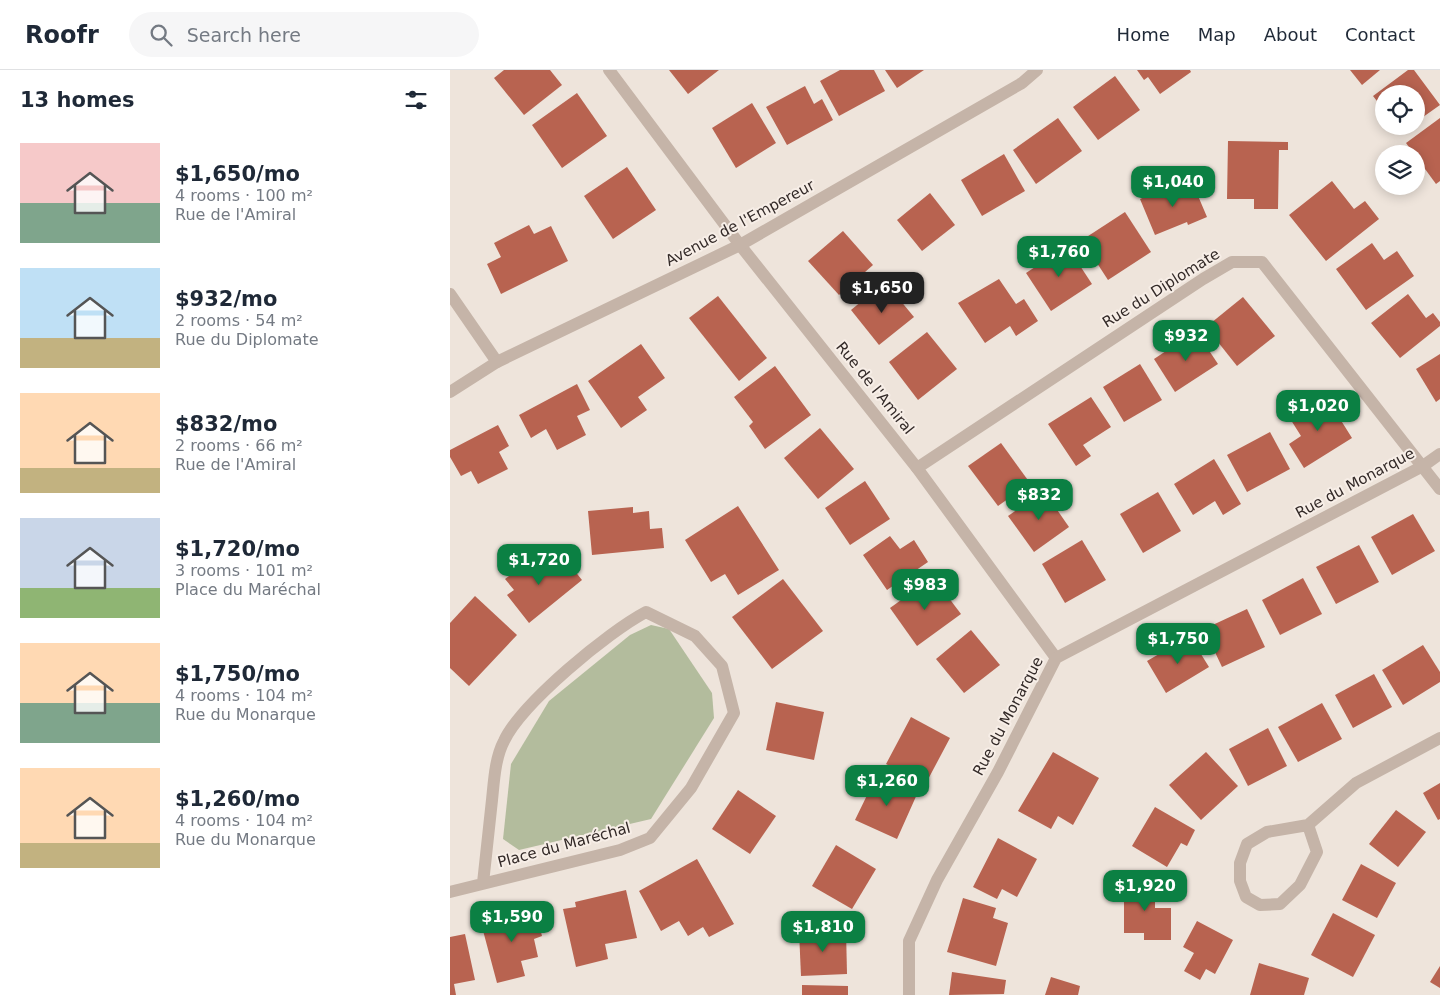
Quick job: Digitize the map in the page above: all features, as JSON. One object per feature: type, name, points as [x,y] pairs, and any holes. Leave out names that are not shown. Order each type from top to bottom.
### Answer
[{"type":"street","name":"Rue de l'Amiral","points":[[609,70],[740,245],[918,468],[1056,658]]},
{"type":"street","name":"Avenue de l'Empereur","points":[[450,392],[497,362],[740,245],[1014,88],[1038,70]]},
{"type":"street","name":"Rue du Diplomate","points":[[918,468],[1203,278],[1232,262],[1262,262],[1440,489]]},
{"type":"street","points":[[450,294],[497,362]]},
{"type":"street","name":"Rue du Monarque","points":[[909,995],[909,942],[937,880],[998,772],[1056,658],[1423,466],[1440,454]]},
{"type":"street","name":"Place du Maréchal","points":[[450,892],[620,850],[650,838],[692,788],[734,713],[722,666],[695,636],[646,612],[627,622],[583,657],[523,712],[503,741],[495,775],[483,883]]},
{"type":"street","points":[[1308,825],[1317,852],[1300,885],[1280,904],[1260,905],[1246,897],[1240,881],[1240,863],[1247,844],[1266,832],[1308,825],[1356,783],[1440,738]]},
{"type":"green space","points":[[651,625],[669,629],[712,693],[714,718],[651,819],[519,850],[503,839],[511,764],[549,701],[630,635]]},
{"type":"building","points":[[504,70],[550,70],[562,85],[524,115],[494,78]]},
{"type":"building","points":[[669,70],[719,70],[688,94]]},
{"type":"building","points":[[840,70],[874,70],[885,91],[839,116],[820,81]]},
{"type":"building","points":[[885,70],[924,70],[897,88]]},
{"type":"building","points":[[1137,70],[1190,70],[1191,72],[1160,94],[1148,77],[1144,80]]},
{"type":"building","points":[[1350,70],[1380,70],[1362,85]]},
{"type":"building","points":[[1408,70],[1414,70],[1440,105],[1425,116],[1425,85],[1388,85]]},
{"type":"building","points":[[1115,76],[1140,110],[1098,140],[1073,107]]},
{"type":"building","points":[[805,86],[814,104],[822,99],[833,120],[787,145],[766,107]]},
{"type":"building","points":[[577,93],[607,136],[562,168],[532,125]]},
{"type":"building","points":[[752,103],[776,143],[736,168],[712,128]]},
{"type":"building","points":[[1058,118],[1082,151],[1036,184],[1013,150]]},
{"type":"building","points":[[1440,118],[1440,181],[1436,184],[1425,169],[1425,145],[1407,145],[1406,143],[1417,135],[1425,135],[1425,129]]},
{"type":"building","points":[[1228,141],[1288,142],[1288,150],[1279,150],[1278,209],[1254,209],[1254,199],[1227,199]]},
{"type":"building","points":[[1004,154],[1025,191],[982,216],[961,180]]},
{"type":"building","points":[[627,167],[656,210],[613,239],[584,196]]},
{"type":"building","points":[[1332,181],[1354,209],[1365,201],[1379,219],[1326,261],[1289,215]]},
{"type":"building","points":[[1175,184],[1178,191],[1193,184],[1207,217],[1188,225],[1187,222],[1155,235],[1140,199]]},
{"type":"building","points":[[930,193],[955,225],[922,251],[897,220]]},
{"type":"building","points":[[1125,212],[1151,252],[1108,280],[1082,240]]},
{"type":"building","points":[[529,225],[534,234],[551,226],[568,261],[501,294],[487,264],[501,257],[494,243]]},
{"type":"building","points":[[843,231],[873,265],[839,295],[808,261]]},
{"type":"building","points":[[1372,243],[1384,260],[1397,251],[1414,276],[1366,310],[1336,269]]},
{"type":"building","points":[[1067,246],[1092,284],[1051,311],[1026,273]]},
{"type":"building","points":[[999,279],[1016,304],[1024,299],[1038,321],[1016,336],[1010,326],[985,343],[958,303]]},
{"type":"building","points":[[885,282],[914,317],[879,345],[851,310]]},
{"type":"building","points":[[1408,294],[1426,318],[1433,313],[1440,322],[1440,326],[1400,358],[1371,323]]},
{"type":"building","points":[[718,296],[767,358],[739,381],[689,318]]},
{"type":"building","points":[[1243,297],[1275,336],[1237,366],[1206,327]]},
{"type":"building","points":[[1196,331],[1218,364],[1175,392],[1154,359]]},
{"type":"building","points":[[927,332],[957,369],[918,400],[889,362]]},
{"type":"building","points":[[641,344],[665,378],[638,397],[647,410],[621,428],[588,381]]},
{"type":"building","points":[[1440,354],[1440,399],[1436,402],[1416,369]]},
{"type":"building","points":[[1140,364],[1162,400],[1124,422],[1103,387]]},
{"type":"building","points":[[775,366],[811,415],[765,449],[749,426],[753,422],[734,397]]},
{"type":"building","points":[[577,384],[590,410],[577,416],[586,435],[557,450],[546,429],[531,438],[519,415]]},
{"type":"building","points":[[1325,395],[1352,438],[1304,468],[1289,444],[1301,436],[1289,417]]},
{"type":"building","points":[[1091,397],[1111,427],[1083,445],[1091,456],[1076,466],[1048,424]]},
{"type":"building","points":[[498,425],[509,446],[499,452],[508,469],[478,484],[471,471],[461,476],[450,457],[450,450]]},
{"type":"building","points":[[820,428],[854,469],[818,499],[784,458]]},
{"type":"building","points":[[1270,432],[1290,469],[1247,492],[1227,455]]},
{"type":"building","points":[[1001,443],[1030,483],[998,506],[968,466]]},
{"type":"building","points":[[1214,459],[1241,504],[1223,515],[1215,501],[1193,515],[1174,484]]},
{"type":"building","points":[[865,481],[890,519],[850,545],[825,508]]},
{"type":"building","points":[[1044,491],[1069,527],[1034,552],[1008,516]]},
{"type":"building","points":[[1158,492],[1181,531],[1143,553],[1120,514]]},
{"type":"building","points":[[738,506],[779,570],[738,595],[725,574],[711,582],[685,540]]},
{"type":"building","points":[[633,507],[633,513],[649,511],[650,529],[662,528],[664,548],[592,555],[588,511]]},
{"type":"building","points":[[1413,514],[1435,551],[1392,575],[1371,537]]},
{"type":"building","points":[[890,536],[900,549],[914,540],[928,562],[887,590],[863,555]]},
{"type":"building","points":[[1082,540],[1106,580],[1065,603],[1042,564]]},
{"type":"building","points":[[1359,545],[1379,582],[1336,604],[1316,567]]},
{"type":"building","points":[[540,552],[558,574],[570,565],[582,580],[529,623],[507,595],[514,590],[505,579]]},
{"type":"building","points":[[933,577],[961,614],[917,646],[890,608]]},
{"type":"building","points":[[1303,578],[1322,614],[1280,635],[1262,600]]},
{"type":"building","points":[[783,579],[823,631],[772,669],[732,617]]},
{"type":"building","points":[[475,596],[517,635],[469,686],[450,668],[450,623]]},
{"type":"building","points":[[1247,609],[1265,647],[1222,667],[1204,629]]},
{"type":"building","points":[[971,630],[1000,665],[964,693],[936,659]]},
{"type":"building","points":[[1191,638],[1209,667],[1166,693],[1147,661],[1178,643],[1179,646]]},
{"type":"building","points":[[1423,645],[1440,672],[1440,682],[1403,705],[1382,670]]},
{"type":"building","points":[[1374,674],[1392,707],[1353,728],[1335,695]]},
{"type":"building","points":[[776,702],[824,712],[814,760],[766,750]]},
{"type":"building","points":[[1322,703],[1342,739],[1298,762],[1278,727]]},
{"type":"building","points":[[911,717],[950,738],[925,785],[886,764]]},
{"type":"building","points":[[1268,728],[1287,766],[1248,786],[1229,749]]},
{"type":"building","points":[[1053,752],[1099,778],[1073,825],[1058,816],[1051,829],[1018,811]]},
{"type":"building","points":[[1206,752],[1238,786],[1201,820],[1169,785]]},
{"type":"building","points":[[885,777],[918,792],[897,839],[855,820],[872,785],[879,788]]},
{"type":"building","points":[[1440,783],[1440,819],[1438,820],[1423,793]]},
{"type":"building","points":[[738,790],[776,816],[750,854],[712,829]]},
{"type":"building","points":[[1155,807],[1195,830],[1187,846],[1181,843],[1167,867],[1132,846]]},
{"type":"building","points":[[1396,810],[1426,832],[1398,867],[1369,844]]},
{"type":"building","points":[[998,838],[1037,859],[1017,897],[1002,889],[997,899],[973,887]]},
{"type":"building","points":[[836,845],[876,869],[852,909],[812,886]]},
{"type":"building","points":[[697,859],[734,924],[709,937],[703,927],[688,936],[679,921],[661,931],[639,891]]},
{"type":"building","points":[[1361,864],[1396,883],[1377,918],[1342,900]]},
{"type":"building","points":[[1124,882],[1155,882],[1155,908],[1171,908],[1171,940],[1144,940],[1144,933],[1124,933]]},
{"type":"building","points":[[626,890],[637,938],[605,944],[608,959],[576,967],[563,909],[576,907],[575,902]]},
{"type":"building","points":[[963,898],[996,908],[993,918],[1008,923],[996,966],[947,952]]},
{"type":"building","points":[[535,909],[542,936],[534,939],[538,957],[521,961],[525,976],[497,983],[481,923]]},
{"type":"building","points":[[1333,913],[1375,935],[1353,977],[1311,955]]},
{"type":"building","points":[[1197,921],[1233,940],[1215,974],[1206,969],[1200,980],[1184,971],[1194,953],[1183,947]]},
{"type":"building","points":[[846,930],[847,974],[801,976],[799,931]]},
{"type":"building","points":[[465,934],[475,980],[454,984],[456,995],[450,995],[450,937]]},
{"type":"building","points":[[1259,963],[1309,978],[1304,995],[1250,995]]},
{"type":"building","points":[[1440,966],[1440,988],[1430,982]]},
{"type":"building","points":[[952,972],[1006,980],[1004,994],[949,995]]},
{"type":"building","points":[[1051,977],[1080,986],[1078,995],[1045,995]]},
{"type":"building","points":[[802,985],[848,986],[848,995],[802,995]]}]
